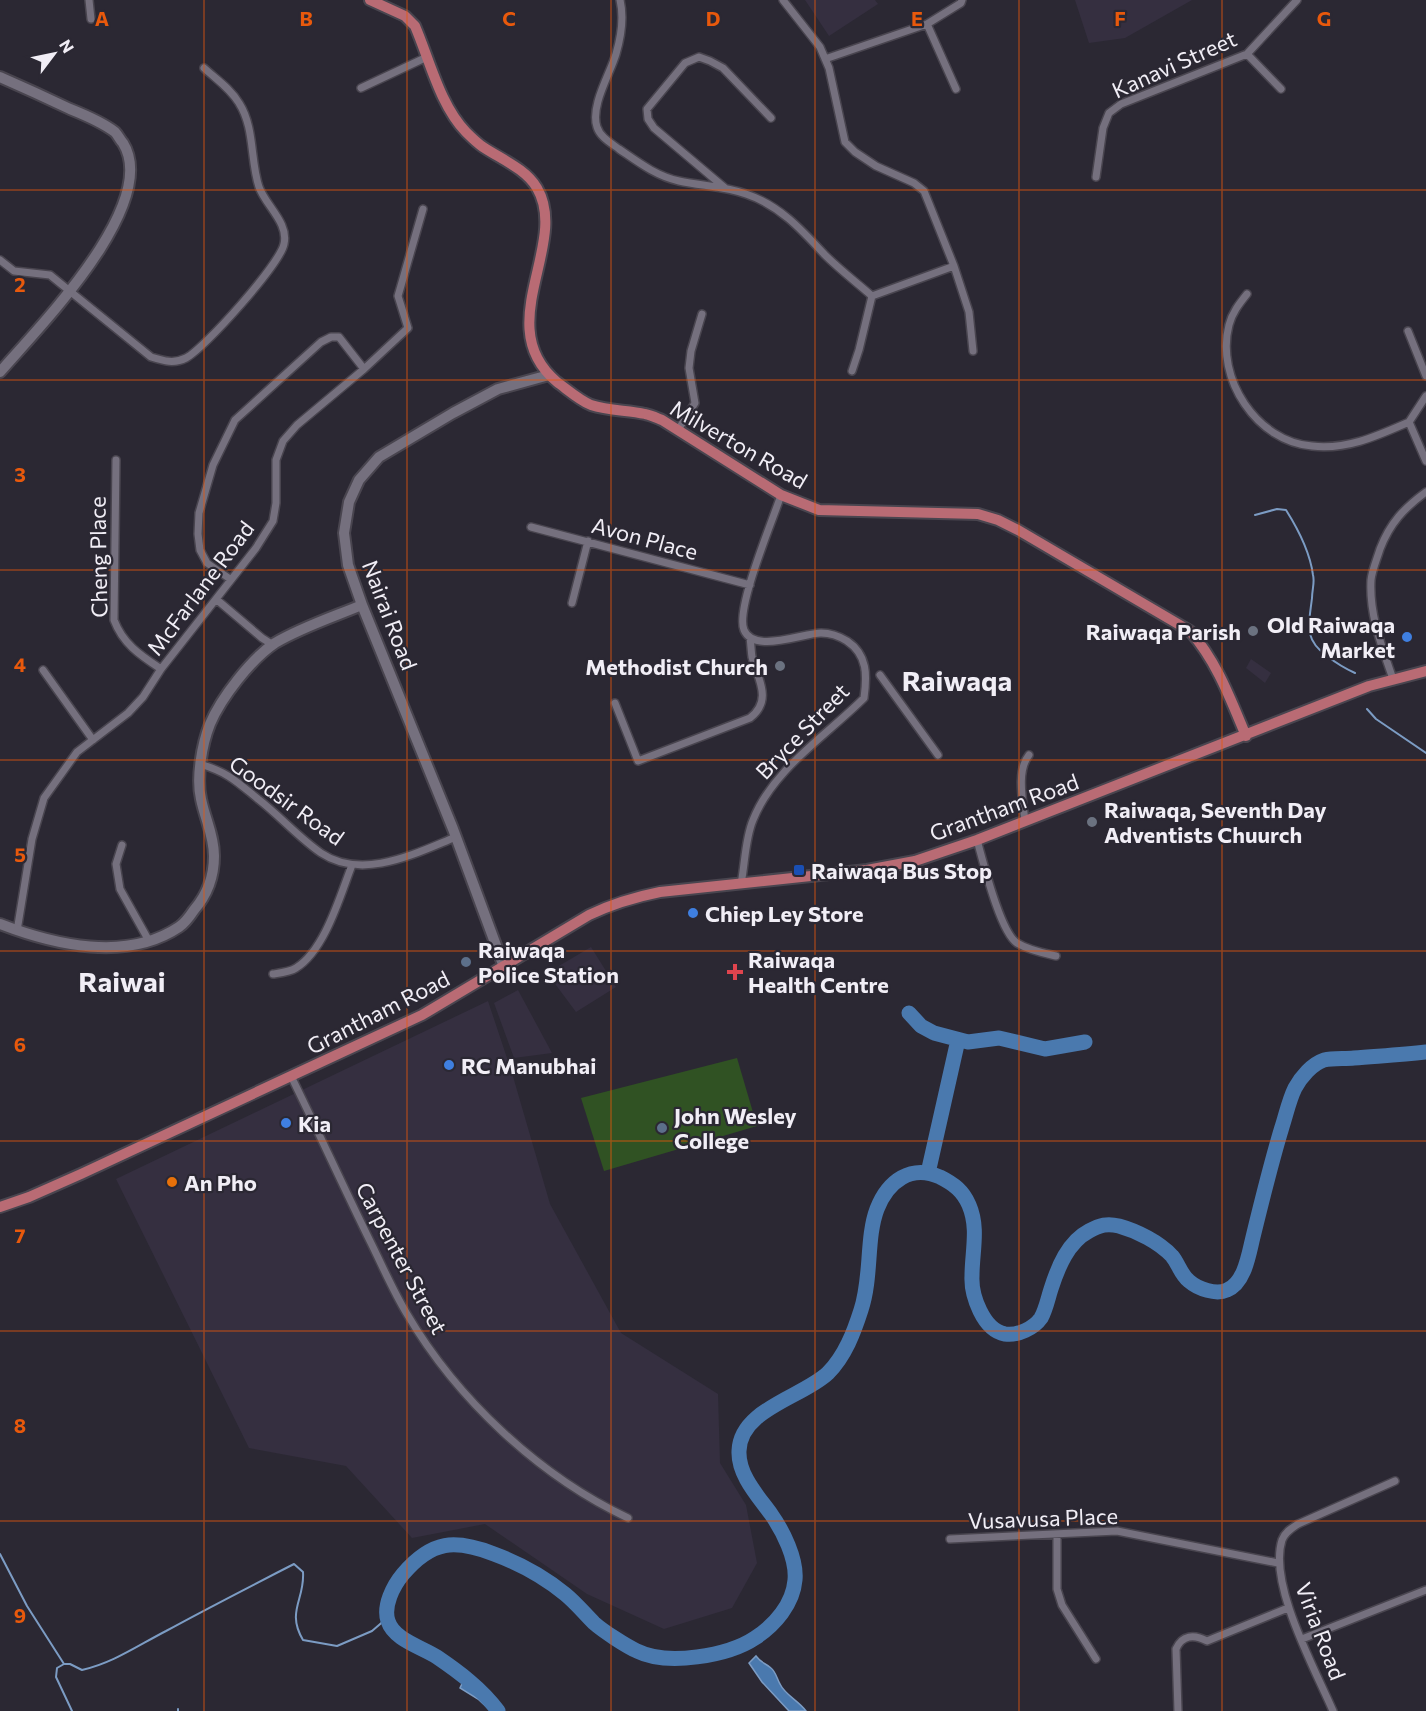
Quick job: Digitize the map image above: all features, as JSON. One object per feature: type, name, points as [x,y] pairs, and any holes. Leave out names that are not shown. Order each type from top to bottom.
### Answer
[{"type":"main road","name":"Milverton Road","points":[[370,0],[405,16],[415,26],[454,119],[483,147],[523,173],[537,188],[545,210],[545,226],[530,300],[531,334],[536,357],[549,375],[569,392],[591,404],[621,412],[645,414],[662,420],[781,495],[819,510],[978,514],[998,520],[1018,530],[1190,631],[1205,648],[1222,677],[1246,736]]},
{"type":"main road","name":"Grantham Road","points":[[0,1207],[30,1197],[81,1174],[422,1015],[589,915],[617,903],[660,892],[867,870],[915,861],[977,840],[1369,686],[1426,671]]},
{"type":"street","points":[[89,0],[91,19]]},
{"type":"street","points":[[620,0],[621,31],[616,55],[605,78],[595,118],[597,129],[604,138],[649,169],[664,176],[678,181],[725,188],[756,198],[787,216],[825,255],[872,296]]},
{"type":"street","points":[[783,0],[820,47],[825,58],[845,142],[876,166],[914,183],[924,191],[954,266],[969,312],[973,351]]},
{"type":"street","points":[[825,58],[927,24],[961,3],[962,0]]},
{"type":"street","name":"Kanavi Street","points":[[1096,177],[1103,128],[1109,113],[1121,104],[1247,54],[1297,0]]},
{"type":"street","points":[[927,24],[956,88]]},
{"type":"street","points":[[1247,54],[1281,89]]},
{"type":"street","points":[[361,88],[428,57]]},
{"type":"street","points":[[725,188],[654,128],[648,119],[647,109],[685,63],[699,57],[723,68],[771,118]]},
{"type":"street","points":[[0,260],[14,271],[50,275],[151,357],[169,363],[186,358],[202,346],[272,267],[284,244],[282,224],[259,188],[248,121],[239,103],[227,88],[204,68]]},
{"type":"street","points":[[0,77],[92,118],[116,133],[128,151],[131,171],[127,196],[95,258],[0,372]]},
{"type":"street","name":"McFarlane Road","points":[[17,931],[32,839],[44,798],[77,752],[128,714],[143,697],[161,669],[256,548],[273,521],[276,503],[276,460],[283,441],[297,425],[364,369],[408,328],[398,297],[423,209]]},
{"type":"street","points":[[872,296],[954,266]]},
{"type":"street","points":[[1247,294],[1236,308],[1228,325],[1226,349],[1229,369],[1238,393],[1251,414],[1268,429],[1287,439],[1311,447],[1359,443],[1408,422],[1426,396]]},
{"type":"street","points":[[852,371],[872,296]]},
{"type":"street","points":[[678,430],[694,403],[689,368],[691,351],[702,314]]},
{"type":"street","points":[[1408,331],[1426,376]]},
{"type":"street","points":[[230,579],[207,563],[200,550],[198,534],[199,513],[213,465],[235,420],[321,342],[331,337],[339,337],[364,369]]},
{"type":"street","name":"Nairai Road","points":[[504,967],[456,837],[362,605],[348,565],[344,533],[349,502],[359,480],[379,457],[498,389],[549,375]]},
{"type":"street","points":[[1408,422],[1426,461]]},
{"type":"street","name":"Cheng Place","points":[[116,460],[114,620],[124,640],[136,652],[161,669]]},
{"type":"street","points":[[1393,679],[1375,620],[1371,578],[1385,537],[1395,519],[1406,507],[1426,492]]},
{"type":"street","points":[[615,703],[638,761],[750,718],[758,712],[762,692],[752,656],[750,638],[744,631],[742,619],[750,585],[781,495]]},
{"type":"street","name":"Avon Place","points":[[531,527],[750,585]]},
{"type":"street","points":[[572,603],[588,541]]},
{"type":"street","points":[[216,598],[273,645]]},
{"type":"street","points":[[0,924],[55,942],[127,946],[149,941],[180,927],[204,898],[211,880],[214,859],[213,836],[200,798],[200,764],[210,724],[220,704],[254,663],[273,645],[298,631],[362,605]]},
{"type":"street","name":"Bryce Street","points":[[741,884],[752,823],[762,801],[796,760],[864,698],[866,683],[866,668],[861,655],[850,643],[836,635],[823,633],[764,642],[750,638]]},
{"type":"street","points":[[43,670],[93,740]]},
{"type":"street","points":[[880,675],[938,755]]},
{"type":"street","points":[[1025,821],[1023,775],[1024,765],[1029,755]]},
{"type":"street","name":"Goodsir Road","points":[[200,764],[235,778],[283,822],[323,854],[352,865],[377,864],[403,858],[456,837]]},
{"type":"street","points":[[977,840],[1010,937],[1032,949],[1056,956]]},
{"type":"street","points":[[122,845],[116,864],[120,889],[149,941]]},
{"type":"street","points":[[273,974],[295,969],[320,942],[352,865]]},
{"type":"street","name":"Carpenter Street","points":[[291,1076],[405,1312],[448,1376],[474,1404],[541,1463],[585,1495],[628,1518]]},
{"type":"street","points":[[1278,1563],[1282,1539],[1290,1529],[1395,1480]]},
{"type":"street","name":"Vusavusa Place","points":[[950,1539],[1117,1531],[1278,1563]]},
{"type":"street","points":[[1057,1534],[1057,1589],[1062,1605],[1096,1659]]},
{"type":"street","name":"Viria Road","points":[[1278,1563],[1288,1608],[1333,1711]]},
{"type":"street","points":[[1302,1639],[1426,1590]]},
{"type":"street","points":[[1179,1711],[1176,1648],[1179,1641],[1194,1636],[1207,1641],[1288,1608]]},
{"type":"shaded area","points":[[805,0],[875,0],[878,4],[829,36]]},
{"type":"shaded area","points":[[1075,0],[1192,0],[1125,38],[1089,43]]},
{"type":"shaded area","points":[[1251,659],[1271,673],[1265,683],[1246,668]]},
{"type":"shaded area","points":[[591,947],[616,987],[576,1012],[547,973]]},
{"type":"shaded area","points":[[518,990],[552,1053],[514,1058],[494,1003]]},
{"type":"shaded area","points":[[488,1001],[512,1073],[550,1204],[621,1333],[718,1394],[720,1463],[746,1505],[757,1563],[732,1608],[664,1629],[587,1594],[485,1524],[412,1538],[346,1466],[249,1448],[116,1179]]},
{"type":"green space","points":[[737,1058],[757,1126],[604,1171],[581,1098]]},
{"type":"water","points":[[756,1656],[773,1670],[782,1688],[806,1711],[789,1711],[762,1682],[749,1663]]},
{"type":"water","points":[[467,1673],[502,1711],[491,1711],[478,1699],[460,1688]]},
{"type":"waterway","points":[[1255,515],[1277,509],[1286,510],[1303,541],[1314,580],[1309,623],[1311,637],[1319,650],[1355,673]]},
{"type":"waterway","points":[[1367,709],[1376,719],[1426,753]]},
{"type":"waterway","points":[[909,1013],[921,1026],[934,1033],[968,1042],[999,1038],[1045,1049],[1085,1042]]},
{"type":"waterway","points":[[928,1173],[958,1040]]},
{"type":"waterway","points":[[498,1711],[470,1681],[437,1657],[402,1638],[391,1628],[388,1621],[388,1603],[396,1584],[414,1563],[434,1549],[445,1546],[467,1546],[523,1566],[565,1594],[594,1623],[609,1634],[632,1649],[664,1658],[697,1657],[729,1650],[755,1638],[782,1613],[794,1589],[794,1563],[780,1529],[745,1477],[739,1451],[742,1437],[750,1424],[761,1414],[817,1382],[828,1373],[844,1351],[852,1335],[864,1297],[871,1232],[877,1209],[887,1190],[894,1183],[910,1174],[929,1173],[950,1182],[964,1196],[974,1222],[972,1284],[976,1302],[990,1326],[1005,1334],[1020,1332],[1038,1322],[1057,1272],[1070,1248],[1082,1236],[1104,1225],[1119,1226],[1147,1238],[1172,1256],[1184,1276],[1193,1284],[1202,1289],[1223,1291],[1238,1281],[1245,1267],[1288,1108],[1295,1088],[1304,1075],[1324,1060],[1426,1052]]},
{"type":"waterway","points":[[0,1554],[27,1606],[64,1664],[70,1664],[82,1670],[125,1654],[294,1564],[303,1572],[296,1613],[298,1630],[303,1640],[337,1646],[372,1631],[386,1619]]},
{"type":"waterway","points":[[64,1664],[57,1668],[56,1677],[72,1711]]},
{"type":"place","name":"Raiwaqa Parish","points":[[1253,631]]},
{"type":"place","name":"Old Raiwaqa Market","points":[[1407,637]]},
{"type":"place","name":"Methodist Church","points":[[780,666]]},
{"type":"place","name":"Raiwaqa, Seventh Day Adventists Chuurch","points":[[1092,822]]},
{"type":"place","name":"Raiwaqa Bus Stop","points":[[799,870]]},
{"type":"place","name":"Chiep Ley Store","points":[[693,913]]},
{"type":"place","name":"Raiwaqa Police Station","points":[[466,962]]},
{"type":"place","name":"Raiwaqa Health Centre","points":[[735,972]]},
{"type":"place","name":"RC Manubhai","points":[[449,1065]]},
{"type":"place","name":"Kia","points":[[286,1123]]},
{"type":"place","name":"John Wesley College","points":[[662,1128]]},
{"type":"place","name":"An Pho","points":[[172,1182]]},
{"type":"district","name":"Raiwaqa","points":[[957,680]]},
{"type":"district","name":"Raiwai","points":[[122,981]]}]
